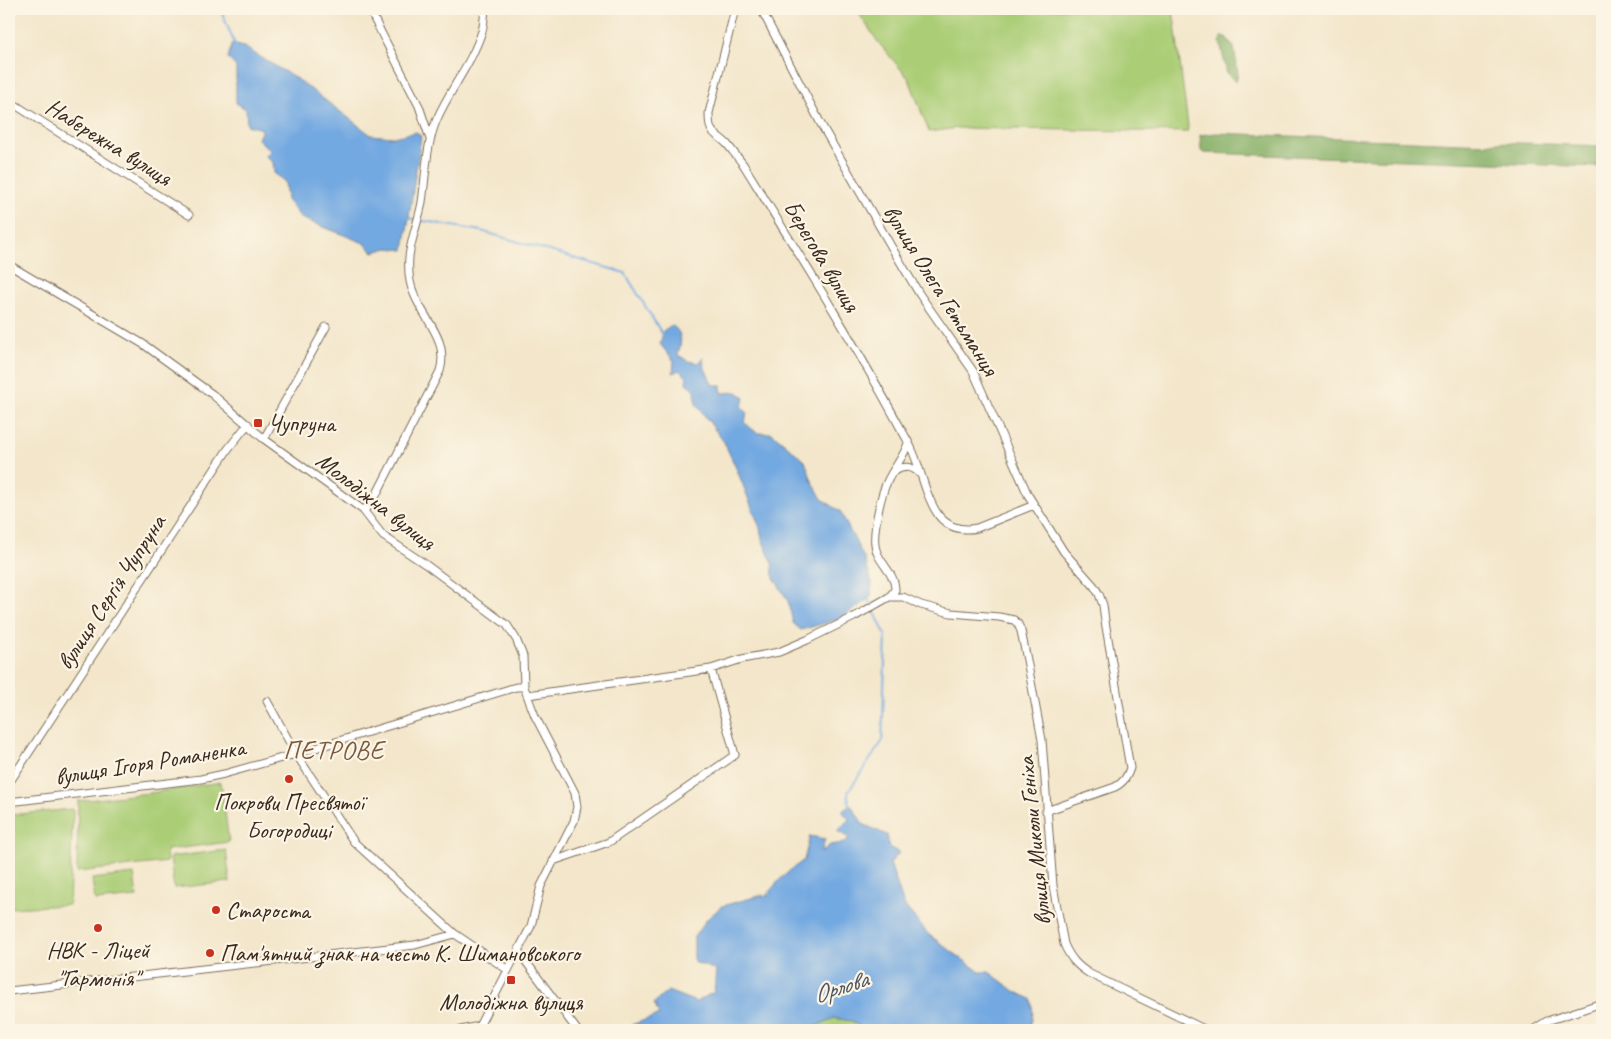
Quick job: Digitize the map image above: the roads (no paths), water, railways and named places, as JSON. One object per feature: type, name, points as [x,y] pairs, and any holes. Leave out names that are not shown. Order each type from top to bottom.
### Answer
[{"type":"street","points":[[369,9],[419,106],[431,141]]},
{"type":"street","points":[[363,510],[371,505],[440,371],[443,356],[440,341],[414,294],[411,285],[410,256],[422,204],[431,141],[436,121],[482,31],[485,9]]},
{"type":"street","name":"Берегова вулиця","points":[[735,9],[709,113],[712,133],[725,142],[743,164],[838,320],[908,443],[933,506],[944,522],[961,529],[977,528],[1034,505]]},
{"type":"street","name":"вулиця Олега Гетьманця","points":[[761,9],[822,126],[892,248],[920,295],[973,371],[1028,495],[1064,552],[1094,586],[1104,605],[1105,621],[1130,768],[1128,776],[1116,787],[1046,812]]},
{"type":"street","name":"Набережна вулиця","points":[[9,101],[189,215]]},
{"type":"street","name":"Молодіжна вулиця","points":[[9,265],[143,344],[212,394],[264,439],[363,510],[383,536],[425,564],[507,625],[516,639],[523,656],[524,686],[535,716],[576,793],[577,800],[574,821],[541,886],[531,926],[478,1028]]},
{"type":"street","points":[[264,439],[326,327]]},
{"type":"street","name":"вулиця Сергія Чупруна","points":[[9,784],[228,449],[248,424]]},
{"type":"street","points":[[528,695],[711,669],[742,659],[779,652],[854,617],[892,596],[895,590],[895,583],[876,553],[875,536],[887,482],[904,454],[908,443]]},
{"type":"street","points":[[892,472],[906,467],[914,469],[921,475]]},
{"type":"street","name":"вулиця Миколи Геніха","points":[[889,597],[903,597],[922,605],[951,613],[1014,620],[1019,628],[1027,660],[1042,740],[1052,886],[1064,944],[1074,962],[1090,974],[1206,1030]]},
{"type":"street","points":[[553,861],[608,842],[735,755],[711,669]]},
{"type":"street","name":"вулиця Ігоря Романенка","points":[[9,802],[201,779],[224,774],[524,686]]},
{"type":"street","points":[[267,701],[296,754],[354,842],[455,934],[508,970]]},
{"type":"street","points":[[9,991],[415,944],[455,934]]},
{"type":"street","points":[[518,951],[577,1030]]},
{"type":"street","points":[[1533,1030],[1547,1021],[1602,1004]]},
{"type":"street","points":[[461,1030],[478,1028]]},
{"type":"water","points":[[232,44],[244,47],[300,81],[371,135],[393,137],[417,132],[421,137],[404,250],[388,248],[373,252],[364,243],[301,218],[287,200],[285,182],[274,173],[273,162],[265,156],[271,151],[258,139],[262,129],[247,125],[246,109],[236,103],[236,67],[228,58]]},
{"type":"water","points":[[672,325],[681,338],[678,355],[688,361],[699,363],[703,358],[704,366],[712,384],[721,386],[722,393],[737,392],[745,398],[741,407],[747,412],[745,423],[757,433],[772,433],[805,461],[812,481],[822,499],[840,511],[864,558],[872,583],[871,596],[839,619],[801,630],[793,623],[788,601],[773,576],[772,562],[762,539],[760,528],[724,442],[696,404],[695,390],[686,383],[687,377],[679,370],[673,373],[674,361],[660,344],[664,330]]},
{"type":"water","name":"Орлова","points":[[851,805],[863,824],[887,835],[889,846],[899,853],[890,863],[904,905],[928,934],[980,972],[989,972],[1016,992],[1031,999],[1032,1020],[1026,1030],[864,1030],[852,1021],[834,1018],[807,1030],[637,1030],[631,1025],[659,1015],[654,1003],[668,991],[696,1002],[714,992],[716,970],[694,962],[694,937],[706,920],[722,906],[762,895],[767,896],[784,876],[804,860],[810,836],[825,839],[821,853],[830,845],[845,843],[849,837],[837,831],[849,819],[842,811]]},
{"type":"waterway","points":[[214,9],[223,15],[236,47]]},
{"type":"waterway","points":[[407,218],[481,231],[625,273],[664,337]]},
{"type":"waterway","points":[[849,807],[848,792],[882,742],[886,636],[868,598]]},
{"type":"place","name":"Чупруна","points":[[258,423]]},
{"type":"place","name":"Покрови Пресвятої Богородиці","points":[[289,779]]},
{"type":"place","name":"Староста","points":[[216,910]]},
{"type":"place","name":"НВК - Ліцей \"Гармонія\"","points":[[98,928]]},
{"type":"place","name":"Пам'ятний знак на честь К. Шимановського","points":[[210,953]]},
{"type":"place","name":"Молодіжна вулиця","points":[[511,980]]},
{"type":"district","name":"ПЕТРОВЕ","points":[[334,750]]}]
